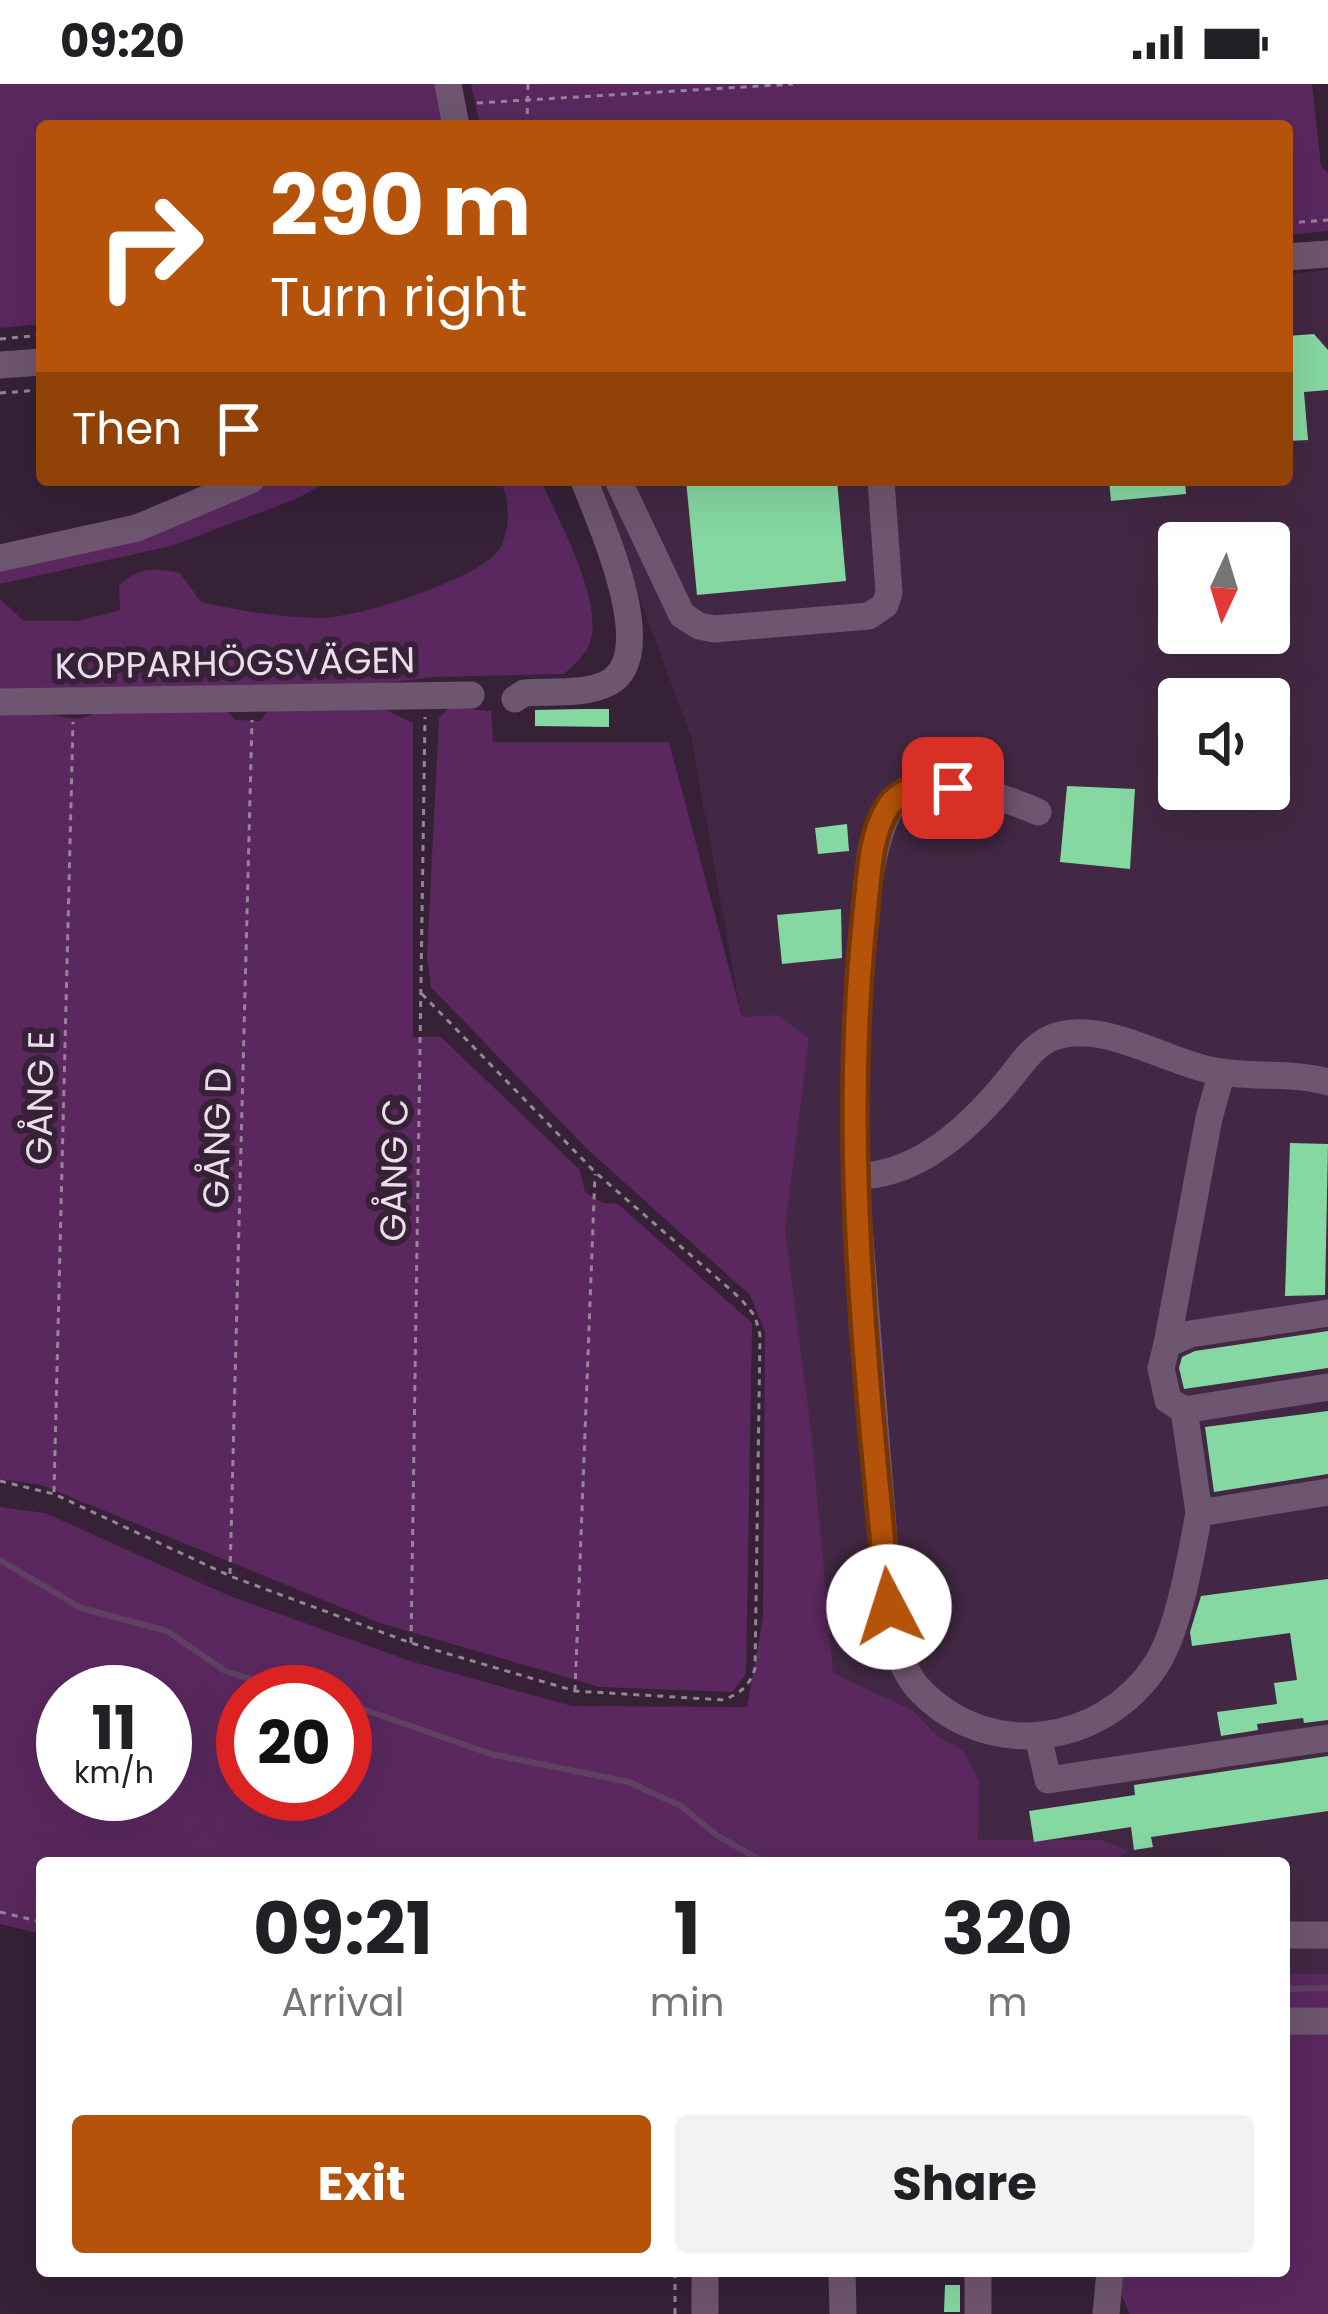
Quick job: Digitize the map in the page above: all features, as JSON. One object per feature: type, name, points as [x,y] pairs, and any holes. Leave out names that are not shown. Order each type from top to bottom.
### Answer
[{"type":"street","points":[[1293,257],[1328,254]]},
{"type":"street","points":[[0,365],[36,362]]},
{"type":"street","points":[[0,558],[137,528],[237,486]]},
{"type":"street","points":[[515,699],[524,693],[608,684],[624,670],[630,624],[586,486]]},
{"type":"street","points":[[621,486],[682,615],[699,626],[714,628],[869,616],[885,605],[889,593],[881,486]]},
{"type":"street","name":"KOPPARHÖGSVÄGEN","points":[[0,702],[471,695]]},
{"type":"street","points":[[1038,812],[978,791],[929,785],[906,791],[889,805],[879,826],[870,870],[862,941],[855,1176],[892,1639],[914,1685],[945,1712],[993,1735],[1038,1736],[1086,1726],[1136,1694],[1160,1659],[1186,1577],[1199,1513],[1184,1410]]},
{"type":"street","points":[[855,1176],[896,1171],[928,1154],[964,1127],[1028,1055],[1049,1039],[1074,1033],[1103,1036],[1222,1072],[1328,1082]]},
{"type":"street","points":[[1222,1072],[1209,1118],[1162,1368],[1168,1400],[1184,1410],[1328,1387]]},
{"type":"street","points":[[1167,1344],[1190,1334],[1328,1313]]},
{"type":"street","points":[[1199,1513],[1328,1492]]},
{"type":"street","points":[[1038,1736],[1048,1780],[1328,1738]]},
{"type":"street","points":[[1290,1935],[1328,1935]]},
{"type":"street","points":[[1290,2021],[1328,2020]]},
{"type":"street","points":[[705,2277],[705,2314]]},
{"type":"street","points":[[842,2277],[843,2314]]},
{"type":"street","points":[[978,2277],[979,2314]]},
{"type":"street","points":[[1106,2314],[1109,2277]]},
{"type":"path","points":[[527,120],[528,84]]},
{"type":"path","points":[[452,105],[793,84]]},
{"type":"path","points":[[1293,223],[1328,220]]},
{"type":"path","points":[[0,339],[36,336]]},
{"type":"path","points":[[0,392],[36,389]]},
{"type":"path","name":"GÅNG C","points":[[411,1643],[426,697]]},
{"type":"path","name":"GÅNG D","points":[[230,1576],[252,700]]},
{"type":"path","name":"GÅNG E","points":[[54,1494],[74,702]]},
{"type":"path","points":[[0,1481],[54,1494],[230,1576],[411,1643],[575,1691],[724,1700],[740,1693],[752,1680],[760,1335],[755,1316],[595,1172],[421,993]]},
{"type":"path","points":[[575,1691],[595,1172]]},
{"type":"path","points":[[0,1912],[36,1921]]},
{"type":"path","points":[[675,2277],[675,2314]]},
{"type":"shaded area","points":[[0,84],[459,84],[468,120],[36,120],[36,325],[0,328]]},
{"type":"shaded area","points":[[471,84],[1312,84],[1321,166],[1328,173],[1328,231],[1293,234],[1293,120],[479,120]]},
{"type":"shaded area","points":[[1328,270],[1328,2006],[1290,2006],[1290,1857],[968,1857],[832,1675],[777,1214],[691,737],[598,486],[1293,486],[1293,273]]},
{"type":"shaded area","points":[[252,486],[320,486],[171,546],[0,584],[0,565],[155,531]]},
{"type":"shaded area","points":[[503,486],[544,486],[586,585],[592,628],[589,645],[564,674],[433,677],[370,685],[0,695],[0,599],[24,621],[78,621],[120,610],[119,585],[140,572],[155,570],[180,573],[201,602],[260,613],[336,617],[442,585],[486,562],[506,534]]},
{"type":"shaded area","points":[[271,707],[384,709],[413,723],[413,1037],[441,1037],[580,1170],[585,1192],[603,1203],[618,1204],[752,1323],[746,1674],[732,1692],[600,1687],[380,1623],[41,1485],[0,1479],[0,712],[78,718],[99,710],[225,710],[236,720],[260,721]]},
{"type":"shaded area","points":[[450,707],[491,711],[493,742],[669,742],[742,1017],[779,1015],[809,1039],[785,1229],[811,1430],[833,1673],[912,1710],[935,1734],[963,1751],[979,1780],[978,1840],[1101,1840],[1129,1851],[1119,1857],[36,1857],[36,1933],[0,1924],[0,1507],[45,1513],[230,1596],[413,1662],[572,1706],[747,1707],[763,1618],[765,1332],[750,1295],[586,1148],[431,987],[427,957],[439,718]]},
{"type":"shaded area","points":[[1290,1974],[1328,1974],[1328,2007],[1290,2008]]},
{"type":"shaded area","points":[[1328,2030],[1328,2314],[1130,2314],[1119,2290],[1119,2277],[1290,2277],[1290,2032]]},
{"type":"building","points":[[1314,334],[1328,350],[1328,390],[1304,392],[1308,440],[1293,441],[1293,336]]},
{"type":"building","points":[[687,486],[838,486],[846,581],[697,595]]},
{"type":"building","points":[[1110,486],[1185,486],[1186,494],[1111,501]]},
{"type":"building","points":[[609,709],[609,727],[535,726],[535,710]]},
{"type":"building","points":[[1067,786],[1135,789],[1130,869],[1060,862]]},
{"type":"building","points":[[847,824],[849,851],[818,854],[815,828]]},
{"type":"building","points":[[841,909],[842,958],[782,964],[777,915]]},
{"type":"building","points":[[1290,1143],[1328,1144],[1325,1295],[1285,1296]]},
{"type":"building","points":[[1328,1331],[1328,1368],[1184,1389],[1179,1368],[1182,1357],[1195,1351]]},
{"type":"building","points":[[1328,1411],[1328,1474],[1214,1492],[1205,1427]]},
{"type":"building","points":[[1328,1579],[1328,1720],[1257,1724],[1258,1730],[1221,1736],[1217,1712],[1277,1704],[1274,1683],[1297,1680],[1290,1633],[1192,1646],[1190,1632],[1201,1596]]},
{"type":"building","points":[[1328,1756],[1328,1811],[1151,1837],[1153,1847],[1134,1850],[1131,1827],[1034,1842],[1029,1811],[1135,1795],[1134,1785]]},
{"type":"building","points":[[945,2285],[960,2285],[960,2312],[944,2312]]},
{"type":"waterway","points":[[0,1560],[81,1608],[167,1631],[216,1665]]},
{"type":"waterway","points":[[372,1712],[491,1754],[629,1782],[681,1806],[718,1836],[755,1857]]},
{"type":"waterway","points":[[1290,1989],[1328,1988]]},
{"type":"route","points":[[889,1607],[856,1231],[854,1124],[862,941],[870,870],[879,826],[889,805],[906,791],[929,785],[953,788]]}]
